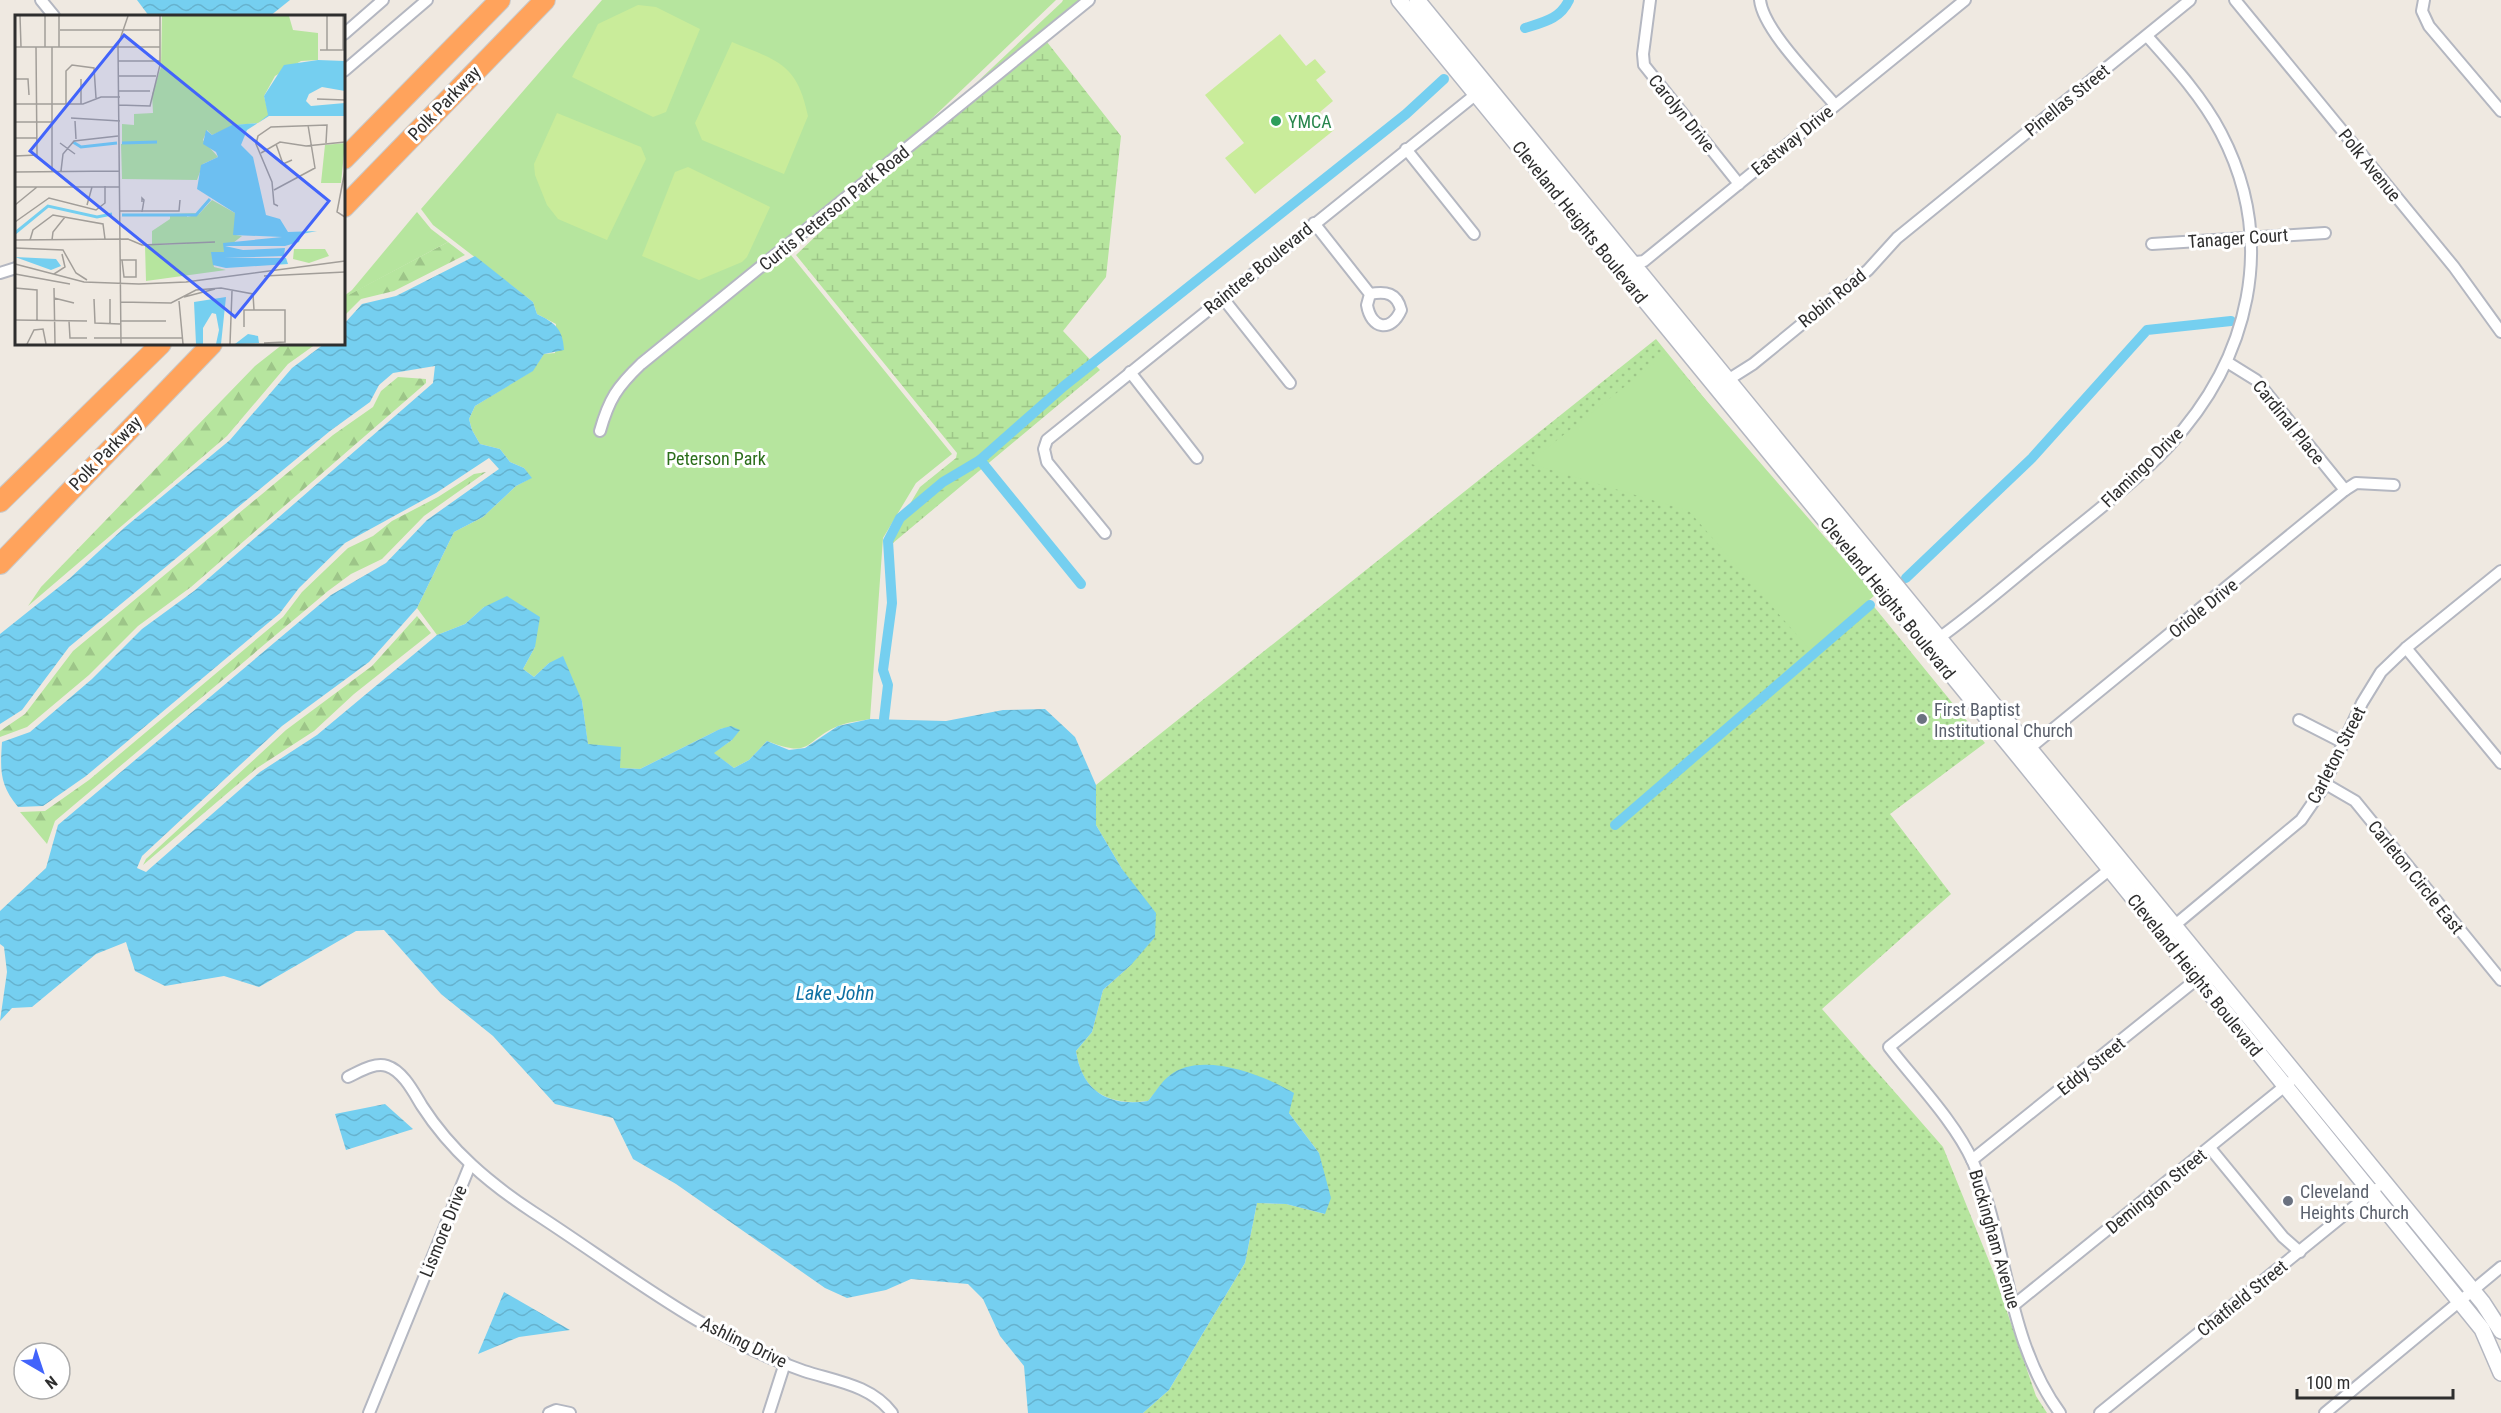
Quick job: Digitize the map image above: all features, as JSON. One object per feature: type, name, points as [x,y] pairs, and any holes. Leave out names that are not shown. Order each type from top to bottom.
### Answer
[{"type":"highway","name":"Polk Parkway","points":[[345,158],[500,0]]},
{"type":"highway","name":"Polk Parkway","points":[[345,206],[545,0]]},
{"type":"highway","name":"Polk Parkway","points":[[0,502],[159,345]]},
{"type":"highway","name":"Polk Parkway","points":[[0,564],[211,345]]},
{"type":"street","points":[[41,0],[53,15]]},
{"type":"street","points":[[345,33],[383,0]]},
{"type":"street","points":[[345,70],[427,0]]},
{"type":"street","name":"Curtis Peterson Park Road","points":[[600,431],[608,403],[620,384],[641,364],[1089,0]]},
{"type":"street","name":"Cleveland Heights Boulevard","points":[[1399,0],[1482,90],[1631,263],[1729,382],[1837,524],[2204,974],[2284,1087],[2473,1290],[2501,1330]]},
{"type":"street","name":"Cleveland Heights Boulevard","points":[[1417,0],[1613,264],[1714,386],[1837,524]]},
{"type":"street","name":"Carolyn Drive","points":[[1650,0],[1642,54],[1644,65],[1739,184]]},
{"type":"street","points":[[1760,0],[1764,17],[1774,32],[1835,105]]},
{"type":"street","name":"Eastway Drive","points":[[1613,264],[1644,261],[1965,0]]},
{"type":"street","name":"Pinellas Street","points":[[1945,201],[2190,0]]},
{"type":"street","name":"Polk Avenue","points":[[2235,0],[2454,267],[2501,332]]},
{"type":"street","points":[[2424,0],[2422,11],[2429,26],[2501,111]]},
{"type":"street","name":"Flamingo Drive","points":[[1933,642],[2146,468],[2195,414],[2227,362],[2237,340],[2251,272],[2250,236],[2242,188],[2221,132],[2201,101],[2146,36]]},
{"type":"street","name":"Raintree Boulevard","points":[[1105,533],[1045,459],[1044,449],[1047,440],[1406,148],[1482,90]]},
{"type":"street","points":[[1406,148],[1474,234]]},
{"type":"street","name":"Robin Road","points":[[1714,386],[1729,382],[1868,270],[1898,238],[1945,201]]},
{"type":"street","points":[[1314,223],[1370,294]]},
{"type":"street","name":"Tanager Court","points":[[2152,244],[2325,233]]},
{"type":"street","points":[[0,273],[15,268]]},
{"type":"street","points":[[1222,297],[1290,383]]},
{"type":"street","name":"Cardinal Place","points":[[2227,362],[2239,367],[2256,380],[2345,490]]},
{"type":"street","points":[[1130,372],[1197,458]]},
{"type":"street","name":"Oriole Drive","points":[[2025,752],[2345,490],[2356,483],[2394,485]]},
{"type":"street","name":"Carleton Street","points":[[2169,930],[2301,820],[2324,783],[2374,682],[2406,648],[2501,571]]},
{"type":"street","points":[[2406,648],[2501,763]]},
{"type":"street","points":[[2299,720],[2344,743]]},
{"type":"street","name":"Carleton Circle East","points":[[2324,783],[2355,801],[2501,980]]},
{"type":"street","name":"Buckingham Avenue","points":[[2060,1413],[2033,1367],[2014,1305],[1991,1215],[1972,1160],[1935,1105],[1889,1047],[2116,865]]},
{"type":"street","name":"Cleveland Heights Boulevard","points":[[2204,974],[2297,1077],[2482,1329],[2501,1372]]},
{"type":"street","name":"Eddy Street","points":[[1972,1160],[2204,974]]},
{"type":"street","points":[[348,1077],[369,1067],[386,1065],[398,1073],[470,1166]]},
{"type":"street","name":"Demington Street","points":[[2014,1305],[2297,1077]]},
{"type":"street","points":[[2210,1148],[2283,1237],[2300,1252]]},
{"type":"street","name":"Lismore Drive","points":[[369,1413],[470,1166],[490,1183],[602,1256]]},
{"type":"street","name":"Chatfield Street","points":[[2100,1413],[2378,1188]]},
{"type":"street","name":"Ashling Drive","points":[[602,1256],[717,1331],[785,1364],[854,1385],[875,1395],[892,1413]]},
{"type":"street","points":[[2325,1413],[2501,1267]]},
{"type":"street","points":[[769,1413],[785,1364]]},
{"type":"street","points":[[549,1413],[556,1410],[570,1413]]},
{"type":"green space","name":"Peterson Park","points":[[602,0],[1056,0],[790,254],[952,454],[916,483],[883,538],[870,719],[838,726],[800,748],[767,741],[749,760],[734,768],[713,753],[732,740],[731,727],[720,729],[640,769],[620,768],[588,745],[582,701],[549,663],[534,677],[523,669],[535,647],[484,607],[465,624],[437,635],[417,608],[454,532],[483,517],[516,486],[531,478],[524,468],[510,462],[500,449],[480,444],[469,419],[475,406],[532,371],[544,354],[555,353],[556,324],[537,314],[533,302],[433,225],[421,209]]},
{"type":"green space","points":[[1063,0],[1079,0],[975,84],[1062,2]]},
{"type":"green space","points":[[638,5],[656,7],[700,29],[666,112],[653,117],[572,77],[598,24]]},
{"type":"green space","name":"YMCA","points":[[1280,34],[1306,66],[1315,59],[1326,72],[1316,80],[1333,101],[1320,112],[1334,130],[1255,194],[1225,158],[1244,143],[1205,95]]},
{"type":"green space","points":[[732,42],[762,54],[783,66],[798,85],[808,116],[784,174],[702,140],[695,123]]},
{"type":"green space","points":[[1047,42],[1121,136],[1106,277],[1063,331],[1100,370],[887,548],[888,541],[920,487],[956,458],[957,453],[796,255],[862,192]]},
{"type":"green space","points":[[557,113],[641,147],[646,159],[607,240],[558,219],[547,205],[535,175],[534,164]]},
{"type":"green space","points":[[688,167],[770,207],[747,257],[742,262],[699,280],[642,256],[675,172]]},
{"type":"green space","points":[[417,212],[431,229],[448,242],[347,296]]},
{"type":"green space","points":[[448,242],[465,255],[394,291],[361,299],[345,315],[345,295],[352,290],[348,295]]},
{"type":"green space","points":[[1656,339],[1985,743],[1890,814],[1951,894],[1822,1009],[1943,1147],[1993,1271],[2036,1396],[2047,1413],[1143,1413],[1169,1390],[1245,1263],[1257,1203],[1286,1204],[1325,1214],[1319,1153],[1289,1113],[1170,1075],[1148,1101],[1121,1101],[1099,1093],[1084,1077],[1076,1051],[1092,1032],[1103,990],[1131,965],[1122,869],[1096,825],[1096,785]]},
{"type":"green space","points":[[282,345],[315,345],[288,364],[227,436],[28,606],[41,587],[255,366]]},
{"type":"green space","points":[[1666,354],[1875,595],[1811,651],[1689,511],[1528,463]]},
{"type":"green space","points":[[398,377],[426,379],[426,383],[191,587],[138,626],[89,675],[27,727],[0,737],[0,731],[25,714],[73,651],[333,435],[373,407],[381,391]]},
{"type":"green space","points":[[486,472],[424,516],[382,559],[351,574],[328,591],[55,821],[47,844],[20,812],[45,811],[89,780],[283,617],[302,592],[348,548],[373,536],[392,521],[438,497],[474,474]]},
{"type":"green space","points":[[417,616],[431,633],[354,694],[314,731],[257,768],[143,865],[146,859],[286,730],[372,666]]},
{"type":"water","points":[[137,0],[290,0],[271,15],[148,15]]},
{"type":"water","name":"Lake John","points":[[475,256],[533,302],[537,314],[549,320],[560,332],[564,350],[544,354],[533,371],[475,406],[469,419],[480,444],[500,449],[510,462],[524,468],[532,478],[516,486],[483,517],[454,532],[417,608],[369,662],[282,726],[142,856],[137,868],[146,872],[260,772],[317,735],[437,635],[465,624],[484,607],[507,596],[540,617],[535,647],[523,669],[534,677],[549,663],[563,656],[582,701],[588,744],[621,747],[620,768],[640,769],[720,729],[731,726],[740,730],[732,740],[714,753],[734,768],[749,760],[767,741],[789,750],[805,748],[838,726],[870,719],[946,721],[1003,710],[1045,709],[1075,737],[1096,785],[1096,825],[1122,869],[1156,913],[1155,937],[1131,965],[1103,990],[1092,1032],[1076,1051],[1084,1077],[1099,1093],[1109,1098],[1134,1102],[1148,1101],[1169,1076],[1197,1065],[1232,1068],[1281,1086],[1294,1093],[1289,1113],[1319,1153],[1331,1198],[1325,1214],[1286,1204],[1257,1203],[1245,1263],[1169,1390],[1143,1413],[1028,1413],[1024,1366],[1000,1336],[983,1299],[968,1284],[911,1279],[886,1290],[847,1298],[825,1288],[676,1184],[633,1159],[613,1118],[555,1104],[493,1036],[441,994],[384,930],[356,931],[259,987],[224,976],[165,986],[135,971],[126,942],[96,954],[32,1007],[12,1008],[0,1021],[7,972],[4,947],[0,944],[0,911],[46,868],[58,825],[331,595],[386,563],[427,520],[499,469],[489,458],[436,493],[345,543],[299,588],[280,613],[86,776],[43,806],[18,807],[12,799],[2,778],[2,742],[30,732],[92,679],[142,629],[194,591],[433,383],[435,366],[393,373],[379,385],[370,402],[330,431],[69,647],[22,710],[0,724],[0,634],[69,579],[124,528],[230,440],[292,368],[323,345],[345,345],[345,323],[362,304],[396,296]]},
{"type":"water","points":[[385,1104],[413,1129],[346,1150],[335,1114]]},
{"type":"water","points":[[504,1292],[570,1330],[519,1337],[478,1354]]},
{"type":"waterway","points":[[1525,28],[1556,16],[1569,0]]},
{"type":"waterway","points":[[884,719],[888,685],[883,670],[892,603],[888,541],[900,518],[943,482],[980,460],[1064,386],[1406,114],[1444,79]]},
{"type":"waterway","points":[[1906,578],[2032,458],[2147,330],[2231,321]]},
{"type":"waterway","points":[[980,460],[1081,584]]},
{"type":"waterway","points":[[1615,825],[1870,605]]},
{"type":"place","name":"YMCA","points":[[1276,121]]},
{"type":"place","name":"First Baptist Institutional Church","points":[[1922,719]]},
{"type":"place","name":"Cleveland Heights Church","points":[[2288,1201]]}]
